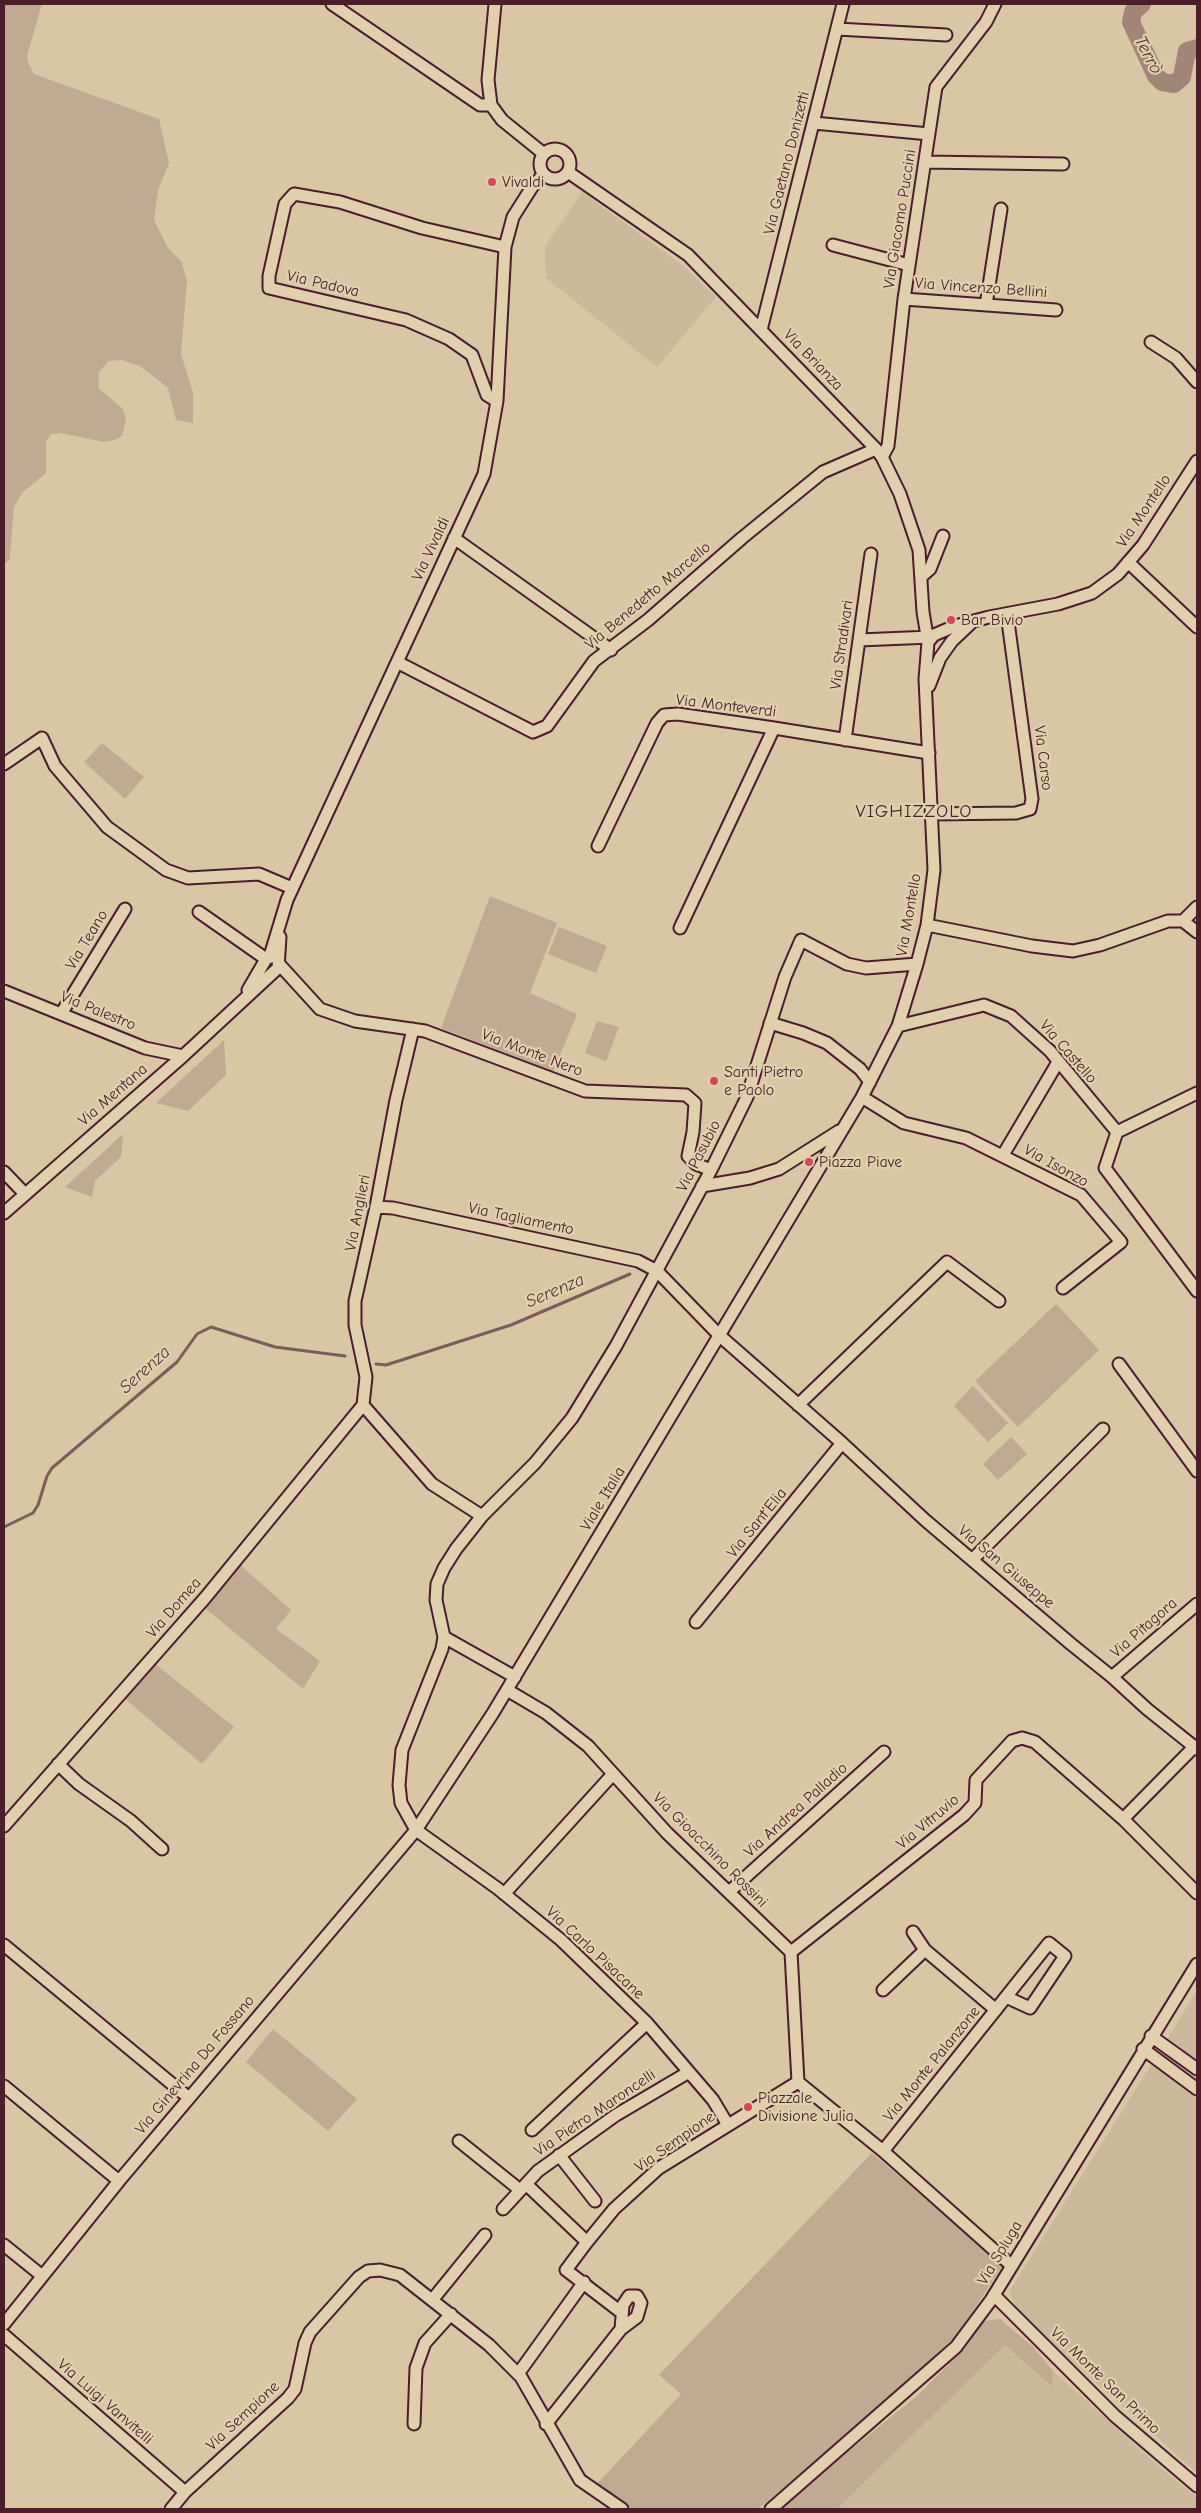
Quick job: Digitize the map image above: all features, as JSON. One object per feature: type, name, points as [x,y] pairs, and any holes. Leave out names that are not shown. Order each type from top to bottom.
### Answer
[{"type":"street","points":[[332,4],[480,105],[491,105]]},
{"type":"street","points":[[495,4],[488,80],[491,105],[502,120],[544,154]]},
{"type":"street","name":"Via Gaetano Donizetti","points":[[761,330],[844,4]]},
{"type":"street","name":"Via Giacomo Puccini","points":[[879,453],[888,446],[904,299],[936,87],[986,22],[996,4]]},
{"type":"street","points":[[837,29],[946,35]]},
{"type":"street","points":[[814,123],[929,134]]},
{"type":"street","points":[[555,149],[566,153],[570,164],[568,172],[558,179],[544,174],[540,167],[544,154],[555,149]]},
{"type":"street","points":[[925,162],[1063,164]]},
{"type":"street","name":"Via Brianza","points":[[568,172],[688,255],[879,453],[912,524],[919,550],[925,624],[929,639],[945,638],[945,650]]},
{"type":"street","name":"Via Vivaldi","points":[[273,964],[280,923],[292,888],[484,474],[497,402],[505,247],[513,217],[532,187],[544,174]]},
{"type":"street","name":"Via Padova","points":[[497,402],[487,395],[472,355],[449,338],[406,320],[268,288],[285,204],[294,194],[340,202],[422,228],[505,247]]},
{"type":"street","points":[[986,305],[1001,209]]},
{"type":"street","points":[[832,245],[909,265]]},
{"type":"street","name":"Via Vincenzo Bellini","points":[[904,299],[1056,310]]},
{"type":"street","points":[[1151,342],[1176,358],[1197,382]]},
{"type":"street","name":"Via Benedetto Marcello","points":[[397,662],[533,732],[547,726],[594,661],[611,650],[823,472],[879,453]]},
{"type":"street","name":"Via Montello","points":[[862,1097],[898,1026],[927,925],[934,870],[925,669],[929,639],[955,626],[1058,604],[1092,593],[1128,562],[1143,546],[1197,461]]},
{"type":"street","points":[[922,577],[930,569],[943,536]]},
{"type":"street","points":[[454,538],[611,650]]},
{"type":"street","name":"Via Stradivari","points":[[845,740],[871,554]]},
{"type":"street","points":[[1128,562],[1197,627]]},
{"type":"street","name":"Via Carso","points":[[932,814],[1016,813],[1030,809],[1032,799],[1008,614]]},
{"type":"street","name":"Via Montello","points":[[927,697],[934,671],[945,650],[974,622]]},
{"type":"street","points":[[859,640],[929,639],[933,654],[945,650]]},
{"type":"street","name":"Via Monteverdi","points":[[598,846],[657,723],[664,715],[678,714],[929,752]]},
{"type":"street","points":[[680,928],[774,728]]},
{"type":"street","points":[[4,764],[42,738],[55,766],[106,827],[166,870],[188,878],[260,874],[292,888]]},
{"type":"street","points":[[1183,921],[1197,908]]},
{"type":"street","name":"Via Teano","points":[[61,1014],[125,909]]},
{"type":"street","name":"Via Monte Nero","points":[[199,912],[293,978],[320,1009],[355,1021],[425,1030],[585,1091],[686,1094],[695,1103],[693,1132],[688,1156],[696,1164],[711,1170]]},
{"type":"street","points":[[927,925],[1032,946],[1073,951],[1100,945],[1168,921],[1183,921],[1197,932]]},
{"type":"street","name":"Via Pasubio","points":[[444,1637],[436,1600],[437,1584],[456,1549],[482,1516],[535,1462],[572,1418],[616,1346],[711,1170],[747,1097],[785,977],[801,940],[847,964],[866,968],[917,964]]},
{"type":"street","name":"Via Mentana","points":[[4,1213],[183,1056],[241,1000],[273,964]]},
{"type":"street","name":"Via Palestro","points":[[4,991],[146,1048],[183,1056]]},
{"type":"street","name":"Via Castello","points":[[898,1026],[984,1006],[1010,1016],[1026,1028],[1050,1051],[1117,1132]]},
{"type":"street","points":[[770,1023],[827,1043],[860,1069],[870,1082]]},
{"type":"street","name":"Via Anglieri","points":[[363,1405],[366,1377],[356,1325],[355,1301],[376,1206],[396,1100],[413,1029]]},
{"type":"street","name":"Via Isonzo","points":[[1003,1155],[1058,1062]]},
{"type":"street","points":[[1197,1093],[1117,1132],[1104,1168],[1197,1291]]},
{"type":"street","points":[[702,1186],[750,1178],[779,1169],[844,1128],[862,1097]]},
{"type":"street","name":"Via Isonzo","points":[[862,1097],[904,1123],[966,1138],[1081,1195],[1121,1242],[1063,1288]]},
{"type":"street","name":"Viale Italia","points":[[416,1830],[515,1677],[844,1128]]},
{"type":"street","points":[[4,1172],[24,1194]]},
{"type":"street","name":"Via Tagliamento","points":[[376,1206],[393,1208],[638,1261],[657,1271]]},
{"type":"street","points":[[798,1405],[947,1262],[999,1301]]},
{"type":"street","name":"Via San Giuseppe","points":[[657,1271],[720,1336],[972,1560],[1112,1677],[1147,1709],[1196,1747]]},
{"type":"street","points":[[1119,1364],[1197,1471]]},
{"type":"street","points":[[363,1405],[432,1484],[482,1516]]},
{"type":"street","name":"Via Domea","points":[[4,1826],[205,1598],[363,1405]]},
{"type":"street","points":[[972,1560],[1103,1429]]},
{"type":"street","name":"Via Sant'Elia","points":[[696,1622],[842,1443]]},
{"type":"street","name":"Via Pitagora","points":[[1112,1677],[1197,1604]]},
{"type":"street","points":[[416,1830],[401,1803],[399,1785],[402,1750],[442,1649],[444,1637],[515,1677]]},
{"type":"street","name":"Via Gioacchino Rossini","points":[[507,1690],[546,1713],[588,1746],[667,1832],[791,1952]]},
{"type":"street","name":"Via Vitruvio","points":[[791,1952],[964,1815],[975,1803],[976,1780],[1012,1742],[1022,1738],[1035,1742],[1123,1819],[1197,1892]]},
{"type":"street","points":[[1123,1819],[1196,1747]]},
{"type":"street","name":"Via Andrea Palladio","points":[[729,1892],[884,1752]]},
{"type":"street","points":[[58,1764],[80,1784],[131,1821],[162,1849]]},
{"type":"street","points":[[504,1894],[614,1774]]},
{"type":"street","name":"Via Carlo Pisacane","points":[[416,1830],[504,1894],[561,1940],[647,2022],[713,2100],[728,2125]]},
{"type":"street","name":"Via Ginevrina Da Fossano","points":[[4,2324],[41,2275],[118,2181],[416,1830]]},
{"type":"street","points":[[913,1932],[924,1950],[996,2010]]},
{"type":"street","name":"Via Monte Palanzone","points":[[882,2151],[1049,1943],[1065,1956],[1030,2008],[1006,1997]]},
{"type":"street","points":[[4,1945],[188,2098]]},
{"type":"street","points":[[883,1990],[924,1950]]},
{"type":"street","points":[[791,1952],[798,2082],[882,2151],[1012,2266]]},
{"type":"street","name":"Via Spluga","points":[[771,2509],[956,2347],[994,2295],[1143,2049],[1197,1964]]},
{"type":"street","points":[[532,2130],[647,2022]]},
{"type":"street","points":[[1151,2036],[1197,2070]]},
{"type":"street","points":[[1143,2049],[1197,2089]]},
{"type":"street","name":"Via Pietro Maroncelli","points":[[503,2209],[538,2171],[616,2115],[689,2072]]},
{"type":"street","name":"Via Sempione","points":[[584,2282],[566,2270],[614,2209],[659,2168],[798,2082]]},
{"type":"street","points":[[4,2086],[118,2181]]},
{"type":"street","points":[[459,2141],[523,2187],[587,2242]]},
{"type":"street","points":[[560,2155],[595,2201]]},
{"type":"street","points":[[433,2299],[485,2234]]},
{"type":"street","points":[[4,2245],[41,2275]]},
{"type":"street","name":"Via Sempione","points":[[171,2509],[185,2492],[288,2398],[295,2389],[305,2343],[310,2332],[359,2277],[368,2271],[380,2270],[391,2271],[400,2275],[433,2299],[489,2345],[518,2374],[580,2480],[622,2509]]},
{"type":"street","points":[[518,2374],[584,2282],[622,2313]]},
{"type":"street","name":"Via Monte San Primo","points":[[994,2295],[1115,2416],[1197,2486]]},
{"type":"street","points":[[546,2424],[621,2329],[636,2317],[641,2303],[637,2296],[628,2296],[624,2304],[621,2329]]},
{"type":"street","points":[[414,2424],[416,2368],[425,2343],[452,2314]]},
{"type":"street","name":"Via Luigi Vanvitelli","points":[[4,2336],[185,2492]]},
{"type":"shaded area","points":[[4,4],[42,4],[27,56],[34,74],[159,119],[169,163],[158,190],[154,220],[168,248],[181,261],[187,281],[181,354],[193,393],[193,423],[176,420],[168,388],[140,366],[122,360],[109,361],[99,372],[98,388],[122,408],[126,418],[122,436],[115,440],[104,442],[61,433],[51,434],[46,442],[46,473],[22,493],[14,507],[10,556],[9,561],[4,564]]},
{"type":"shaded area","points":[[582,192],[682,265],[716,297],[657,367],[546,278],[545,246]]},
{"type":"shaded area","points":[[102,743],[144,777],[125,799],[84,762]]},
{"type":"shaded area","points":[[490,896],[557,923],[530,993],[577,1014],[553,1072],[441,1028]]},
{"type":"shaded area","points":[[559,927],[607,946],[596,973],[548,954]]},
{"type":"shaded area","points":[[597,1021],[619,1027],[606,1061],[585,1053]]},
{"type":"shaded area","points":[[224,1040],[226,1075],[188,1111],[156,1103]]},
{"type":"shaded area","points":[[123,1134],[121,1157],[95,1181],[92,1197],[65,1187]]},
{"type":"shaded area","points":[[1056,1304],[1099,1350],[1018,1427],[975,1381]]},
{"type":"shaded area","points":[[973,1386],[1008,1423],[988,1442],[954,1406]]},
{"type":"shaded area","points":[[1011,1437],[1027,1454],[998,1480],[983,1464]]},
{"type":"shaded area","points":[[239,1564],[291,1610],[276,1629],[320,1661],[303,1689],[205,1608]]},
{"type":"shaded area","points":[[154,1663],[234,1727],[202,1764],[124,1698]]},
{"type":"shaded area","points":[[1197,1991],[1197,2473],[1020,2315],[1009,2292]]},
{"type":"shaded area","points":[[273,2029],[357,2099],[328,2131],[246,2062]]},
{"type":"shaded area","points":[[872,2153],[1003,2265],[957,2335],[901,2389],[758,2509],[632,2509],[596,2485],[681,2394],[659,2375]]},
{"type":"shaded area","points":[[1000,2319],[1033,2347],[1053,2371],[1052,2387],[1005,2345],[837,2509],[778,2509],[918,2395],[965,2348],[983,2321]]},
{"type":"shaded area","points":[[1005,2345],[1051,2387],[1053,2371],[1163,2470],[1197,2497],[1197,2509],[837,2509]]},
{"type":"waterway","name":"Terrò","points":[[1142,4],[1133,12],[1131,22],[1156,76],[1162,82],[1174,84],[1182,77],[1187,51],[1197,48]]},
{"type":"waterway","name":"Serenza","points":[[376,1364],[386,1365],[511,1325],[630,1274]]},
{"type":"waterway","name":"Serenza","points":[[4,1527],[33,1513],[52,1468],[177,1362],[197,1334],[211,1327],[275,1347],[345,1356]]},
{"type":"place","name":"Vivaldi","points":[[492,182]]},
{"type":"place","name":"Bar Bivio","points":[[951,620]]},
{"type":"place","name":"Santi Pietro e Paolo","points":[[714,1081]]},
{"type":"place","name":"Piazza Piave","points":[[809,1162]]},
{"type":"place","name":"Piazzale Divisione Julia","points":[[748,2107]]},
{"type":"district","name":"VIGHIZZOLO","points":[[914,812]]}]
